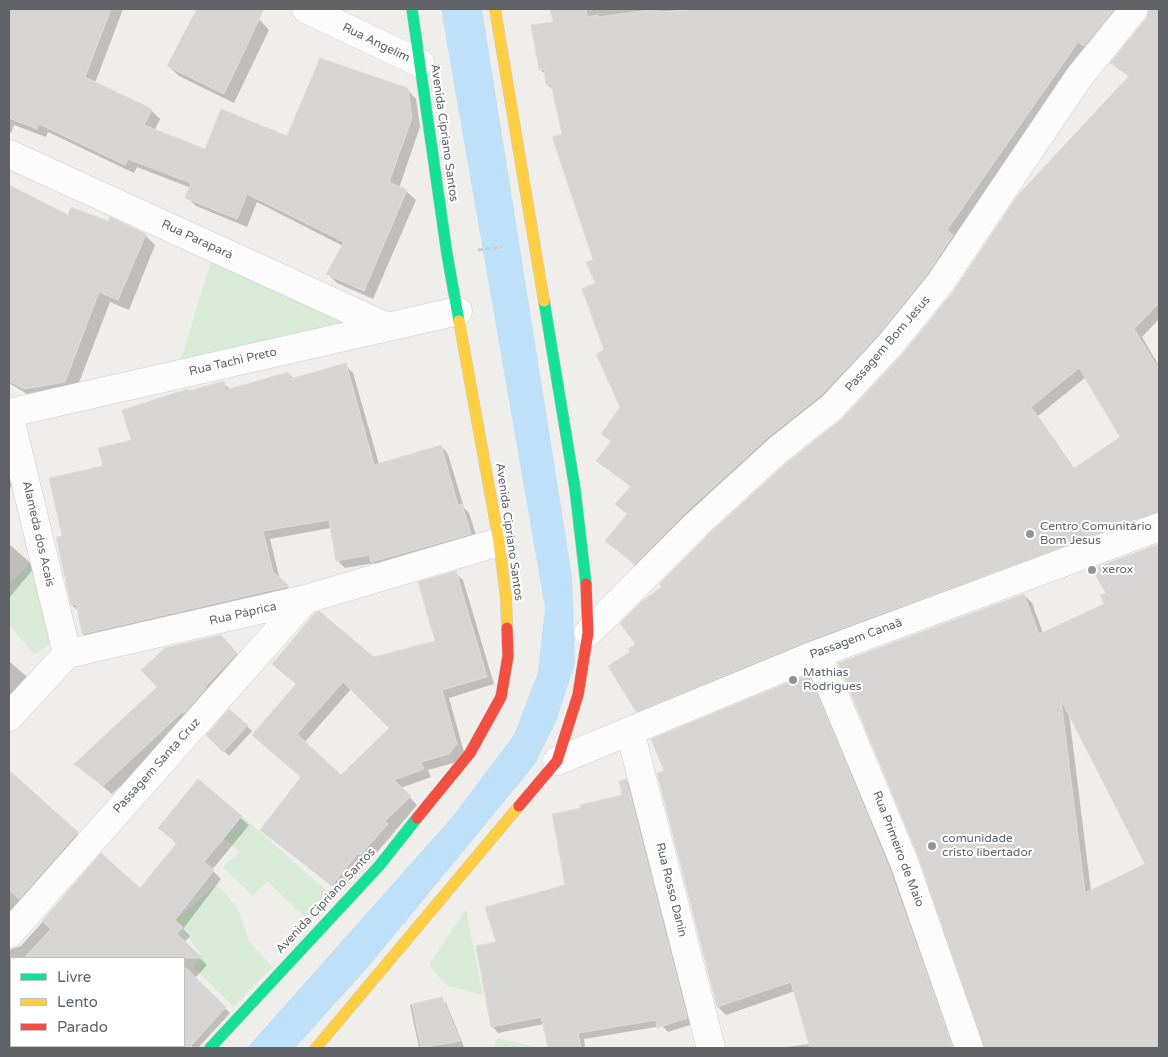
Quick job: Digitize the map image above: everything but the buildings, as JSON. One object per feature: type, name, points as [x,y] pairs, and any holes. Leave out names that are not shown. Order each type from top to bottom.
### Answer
[{"type":"street","name":"Rua Angelim","points":[[306,9],[420,63]]},
{"type":"street","name":"Avenida Cipriano Santos","points":[[210,1048],[379,866],[470,753],[501,697],[508,656],[506,598],[499,542],[447,254],[412,9]]},
{"type":"street","points":[[316,1048],[557,761],[578,694],[588,633],[587,596],[575,488],[495,9]]},
{"type":"street","name":"Passagem Bom Jesus","points":[[588,633],[697,524],[779,449],[832,407],[889,346],[940,284],[1079,77],[1134,9]]},
{"type":"street","name":"Rua Parapará","points":[[9,154],[385,326]]},
{"type":"street","name":"Rua Tachi Preto","points":[[9,414],[385,326],[458,311]]},
{"type":"street","name":"Alameda dos Acais","points":[[9,414],[67,654]]},
{"type":"street","name":"Passagem Canaã","points":[[557,761],[817,654],[1159,527]]},
{"type":"street","name":"Rua Páprica","points":[[67,654],[306,599],[499,542]]},
{"type":"street","name":"Passagem Santa Cruz","points":[[9,934],[306,599]]},
{"type":"street","points":[[9,717],[67,654]]},
{"type":"street","name":"Rua Primeiro de Maio","points":[[817,654],[904,862],[969,1048]]},
{"type":"street","name":"Rua Rosso Danin","points":[[630,731],[711,1048]]},
{"type":"path","points":[[476,250],[535,242]]},
{"type":"green space","points":[[212,258],[364,325],[179,366]]},
{"type":"green space","points":[[31,561],[54,641],[34,655],[9,624],[9,585]]},
{"type":"green space","points":[[242,816],[328,892],[306,918],[267,881],[253,896],[223,867],[240,852],[224,838]]},
{"type":"green space","points":[[217,884],[237,907],[249,941],[272,967],[234,1007],[193,967],[201,954],[175,920]]},
{"type":"green space","points":[[466,909],[483,995],[447,986],[429,965]]},
{"type":"green space","points":[[498,1038],[536,1047],[536,1048],[493,1048]]},
{"type":"water","points":[[441,9],[482,9],[572,576],[575,663],[556,722],[535,764],[369,966],[295,1048],[247,1048],[453,816],[514,735],[538,672],[545,608]]},
{"type":"traffic: fast","points":[[412,9],[447,254],[459,321]]},
{"type":"traffic: fast","points":[[544,301],[575,489],[586,584]]},
{"type":"traffic: fast","points":[[210,1048],[379,866],[417,818]]},
{"type":"traffic: slow","points":[[495,9],[544,301]]},
{"type":"traffic: slow","points":[[459,321],[499,542],[506,598],[507,628]]},
{"type":"traffic: slow","points":[[316,1048],[519,806]]},
{"type":"traffic: jam","points":[[519,806],[557,761],[578,695],[588,633],[586,584]]},
{"type":"traffic: jam","points":[[417,818],[470,753],[501,697],[508,656],[507,628]]},
{"type":"place","name":"Centro Comunitário Bom Jesus","points":[[1030,534]]},
{"type":"place","name":"xerox","points":[[1092,570]]},
{"type":"place","name":"Mathias Rodrigues","points":[[793,680]]},
{"type":"place","name":"comunidade cristo libertador","points":[[932,846]]}]
